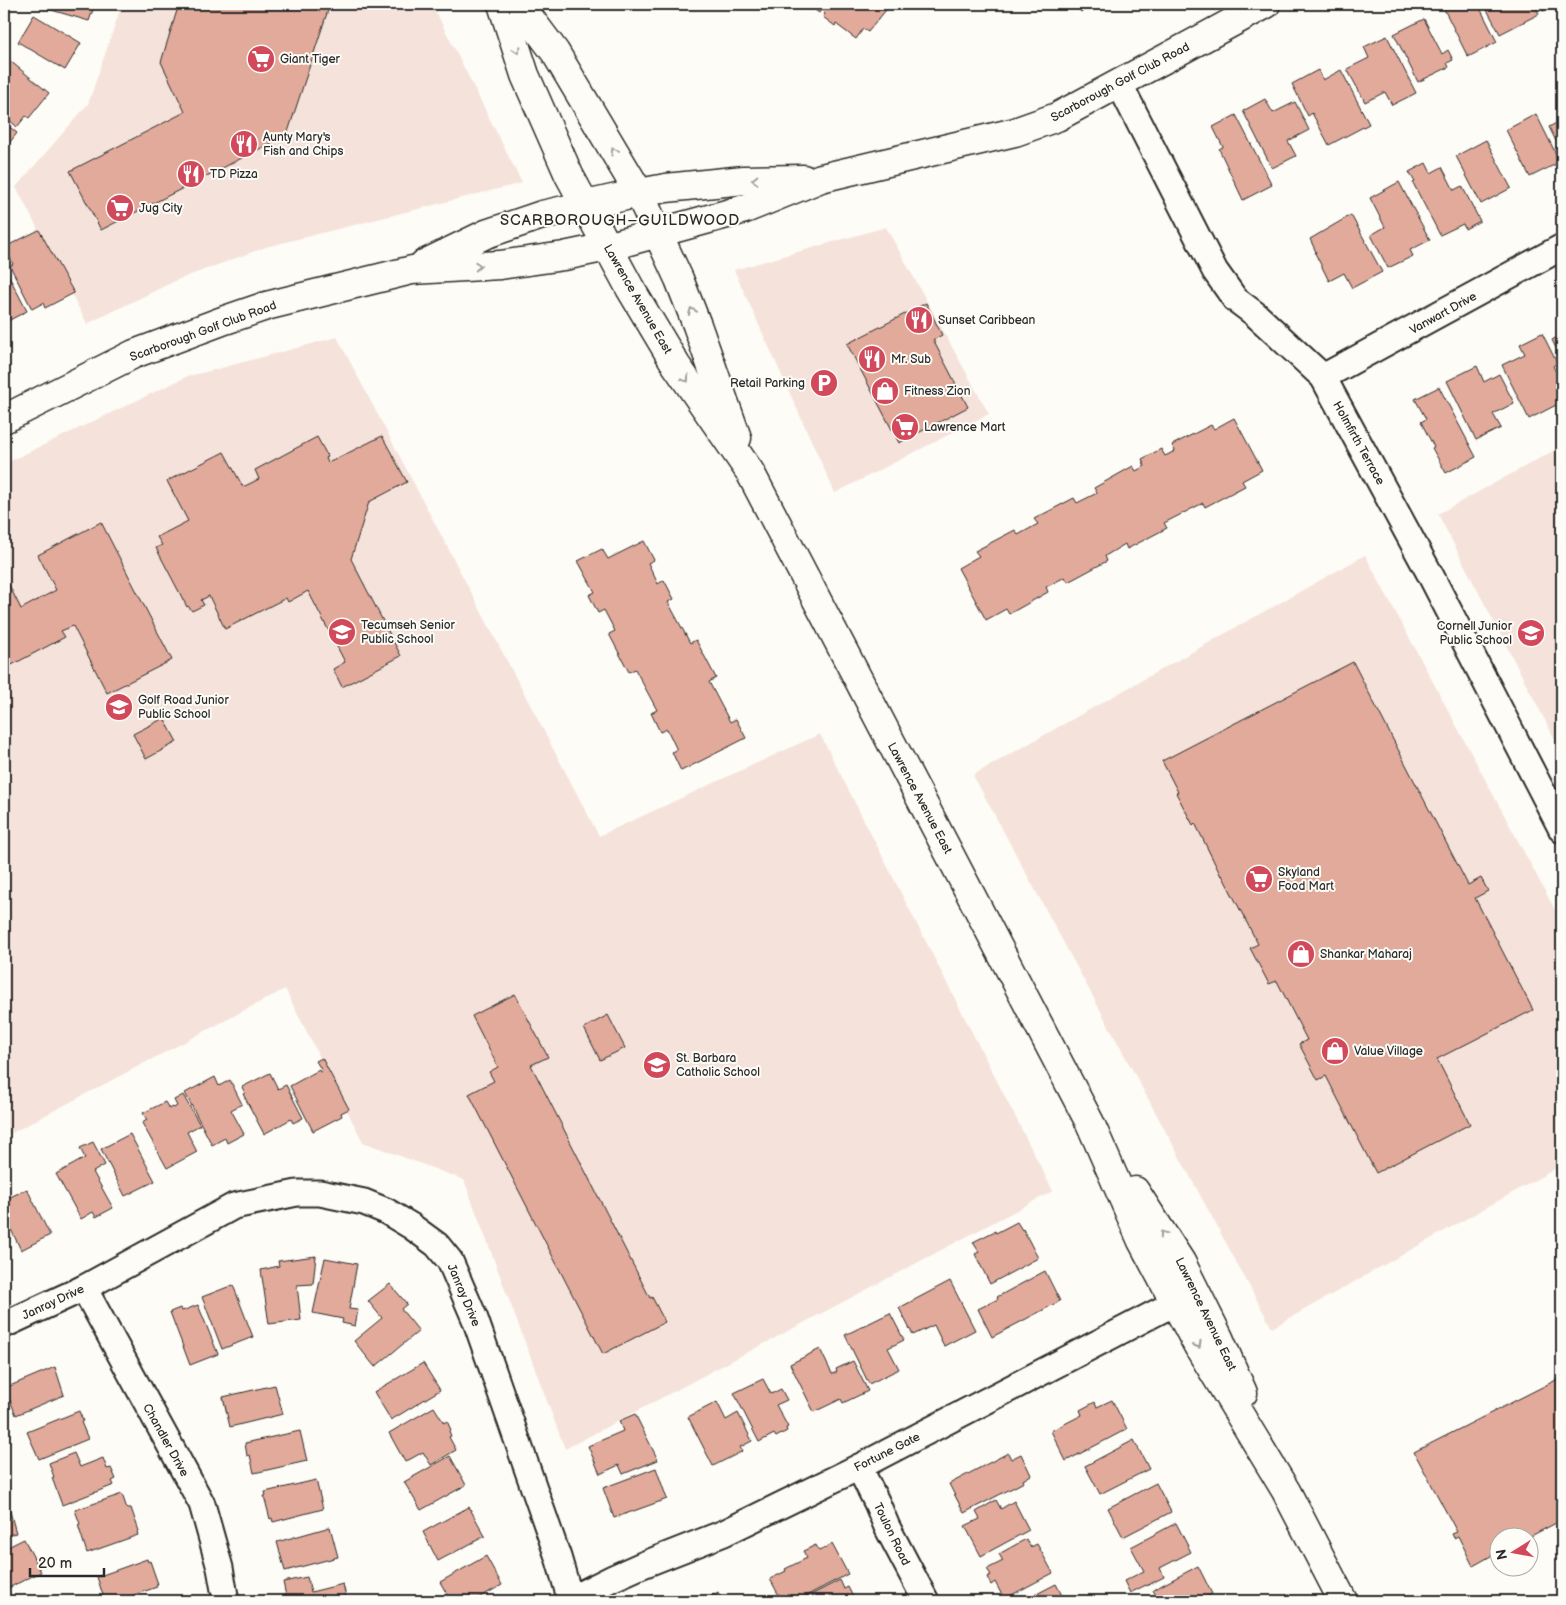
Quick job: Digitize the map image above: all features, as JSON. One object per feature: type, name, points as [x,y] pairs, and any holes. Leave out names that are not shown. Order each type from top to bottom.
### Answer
[{"type":"main road","name":"Lawrence Avenue East","points":[[502,4],[525,75],[569,175],[585,206],[676,365],[750,472],[1090,1123],[1142,1241],[1219,1338],[1286,1491],[1343,1601]]},
{"type":"main road","name":"Lawrence Avenue East","points":[[519,4],[555,52],[638,193],[698,325],[750,472]]},
{"type":"main road","name":"Scarborough Golf Club Road","points":[[4,418],[134,354],[266,306],[412,270],[500,265],[564,256],[607,247],[745,210],[821,178],[1015,132],[1057,117],[1266,4]]},
{"type":"main road","name":"Scarborough Golf Club Road","points":[[412,270],[486,234],[542,215],[638,193],[666,188],[744,180],[821,178]]},
{"type":"street","name":"Holmfirth Terrace","points":[[1119,83],[1215,271],[1235,299],[1255,314],[1323,378],[1432,576],[1562,830]]},
{"type":"street","name":"Vanwart Drive","points":[[1323,378],[1562,247]]},
{"type":"street","name":"Janray Drive","points":[[4,1325],[84,1288],[234,1206],[297,1193],[320,1193],[364,1202],[386,1212],[411,1226],[437,1245],[450,1261],[475,1319],[558,1557],[571,1600]]},
{"type":"street","name":"Chandler Drive","points":[[84,1288],[202,1504],[220,1568],[226,1601]]},
{"type":"street","name":"Fortune Gate","points":[[571,1600],[640,1566],[724,1533],[859,1467],[1186,1297]]},
{"type":"street","name":"Toulon Road","points":[[859,1467],[887,1527],[926,1601]]},
{"type":"shaded area","points":[[122,4],[432,4],[522,183],[266,247],[177,280],[87,324],[16,187],[88,104]]},
{"type":"shaded area","points":[[886,227],[989,414],[835,493],[734,270]]},
{"type":"shaded area","points":[[337,337],[599,836],[820,734],[1053,1191],[565,1449],[464,1180],[363,1142],[285,989],[4,1137],[4,464],[188,376]]},
{"type":"shaded area","name":"Cornell Junior Public School","points":[[1562,446],[1562,753],[1438,514]]},
{"type":"shaded area","points":[[1365,555],[1562,923],[1562,1165],[1272,1328],[973,775]]},
{"type":"building","points":[[50,4],[95,4],[89,21],[48,9]]},
{"type":"building","points":[[179,4],[330,4],[287,135],[101,230],[70,171],[185,112],[161,62]]},
{"type":"building","points":[[807,4],[890,5],[868,32],[863,29],[856,39],[823,17],[825,14],[821,10],[819,13]]},
{"type":"building","points":[[1077,4],[1097,4],[1081,12]]},
{"type":"building","points":[[1453,4],[1478,4],[1497,42],[1468,57],[1444,9]]},
{"type":"building","points":[[1484,4],[1534,4],[1539,14],[1500,34]]},
{"type":"building","points":[[1539,4],[1557,4],[1543,11]]},
{"type":"building","points":[[34,15],[81,43],[65,70],[18,42]]},
{"type":"building","points":[[1424,19],[1442,54],[1448,50],[1453,60],[1447,63],[1449,67],[1418,82],[1394,34]]},
{"type":"building","points":[[1387,36],[1416,93],[1392,105],[1385,92],[1365,102],[1347,69],[1369,58],[1364,47]]},
{"type":"building","points":[[9,60],[49,93],[29,118],[26,116],[17,127],[4,115],[4,66]]},
{"type":"building","points":[[1318,70],[1323,80],[1341,70],[1369,124],[1329,145],[1312,113],[1308,116],[1292,84]]},
{"type":"building","points":[[1265,99],[1273,113],[1295,102],[1309,130],[1288,141],[1296,156],[1272,168],[1243,111]]},
{"type":"building","points":[[1536,114],[1560,162],[1530,177],[1506,130]]},
{"type":"building","points":[[1236,115],[1272,185],[1243,200],[1219,149],[1223,147],[1213,127]]},
{"type":"building","points":[[1562,120],[1562,153],[1549,127]]},
{"type":"building","points":[[4,122],[17,133],[4,150]]},
{"type":"building","points":[[1486,140],[1511,188],[1481,204],[1456,156]]},
{"type":"building","points":[[1426,163],[1431,173],[1442,167],[1454,190],[1462,186],[1480,221],[1465,229],[1463,224],[1440,235],[1409,172]]},
{"type":"building","points":[[1399,182],[1430,240],[1410,250],[1413,256],[1388,268],[1371,235],[1385,227],[1370,198]]},
{"type":"building","points":[[1351,215],[1382,272],[1352,288],[1344,273],[1329,281],[1310,239]]},
{"type":"building","points":[[39,230],[74,293],[45,308],[43,303],[32,309],[10,266],[13,264],[5,247]]},
{"type":"building","points":[[4,267],[27,311],[4,323]]},
{"type":"building","points":[[926,303],[942,335],[933,340],[968,407],[899,443],[847,344]]},
{"type":"building","points":[[1542,333],[1557,363],[1553,366],[1562,384],[1562,402],[1529,419],[1502,365],[1525,354],[1520,344]]},
{"type":"building","points":[[1562,334],[1562,360],[1552,340]]},
{"type":"building","points":[[1477,366],[1484,382],[1499,374],[1514,403],[1493,414],[1501,428],[1476,440],[1447,381]]},
{"type":"building","points":[[1439,387],[1476,457],[1446,473],[1432,448],[1434,447],[1421,422],[1426,419],[1415,399]]},
{"type":"building","points":[[1234,418],[1262,470],[1242,481],[1245,486],[1205,507],[1203,503],[1164,523],[1167,528],[1127,549],[1125,544],[1105,556],[1107,561],[1068,582],[1065,577],[1046,587],[1048,592],[1009,614],[1006,609],[986,620],[958,568],[979,556],[975,551],[1015,530],[1018,535],[1038,524],[1034,519],[1074,498],[1077,503],[1097,493],[1094,488],[1133,466],[1136,471],[1145,466],[1142,459],[1161,449],[1165,456],[1175,451],[1172,445],[1211,425],[1214,429]]},
{"type":"building","points":[[382,436],[407,482],[369,502],[351,559],[401,656],[342,687],[333,669],[345,662],[308,591],[288,602],[286,598],[225,629],[209,596],[201,600],[204,605],[192,611],[187,607],[156,548],[162,545],[157,537],[188,521],[167,481],[224,452],[243,487],[259,479],[255,470],[317,437],[328,457],[326,458],[328,463]]},
{"type":"building","points":[[101,522],[172,660],[107,693],[73,626],[61,631],[65,637],[4,669],[4,588],[9,585],[21,609],[56,590],[38,555]]},
{"type":"building","points":[[644,541],[654,560],[648,563],[658,584],[664,580],[674,599],[668,602],[690,643],[696,640],[716,678],[709,682],[730,722],[736,719],[746,738],[681,771],[672,752],[677,750],[667,729],[660,732],[651,713],[657,710],[635,669],[629,672],[609,634],[615,631],[604,610],[598,613],[589,595],[595,592],[578,561],[602,549],[608,559]]},
{"type":"building","points":[[1353,662],[1468,885],[1481,878],[1488,891],[1475,898],[1533,1010],[1437,1059],[1470,1124],[1376,1173],[1326,1076],[1318,1080],[1299,1044],[1307,1040],[1277,981],[1269,984],[1250,948],[1258,944],[1195,823],[1193,825],[1176,793],[1178,792],[1162,761]]},
{"type":"building","points":[[164,718],[177,742],[146,759],[133,734]]},
{"type":"building","points":[[515,994],[548,1057],[531,1065],[650,1298],[652,1297],[665,1322],[603,1354],[469,1094],[494,1081],[489,1072],[498,1067],[472,1016]]},
{"type":"building","points":[[608,1015],[625,1048],[600,1060],[584,1028]]},
{"type":"building","points":[[322,1058],[349,1109],[341,1113],[342,1116],[313,1131],[290,1086],[319,1070],[320,1072],[322,1071],[316,1061]]},
{"type":"building","points":[[270,1073],[278,1089],[286,1085],[303,1118],[293,1123],[291,1119],[264,1134],[243,1094],[245,1093],[242,1087]]},
{"type":"building","points":[[215,1077],[219,1086],[230,1080],[242,1104],[231,1110],[244,1134],[227,1143],[225,1138],[212,1145],[185,1093]]},
{"type":"building","points":[[183,1095],[200,1125],[187,1132],[197,1152],[167,1168],[142,1123],[147,1120],[143,1113],[165,1102],[169,1109],[174,1108],[177,1106],[174,1100]]},
{"type":"building","points":[[130,1134],[155,1181],[125,1196],[101,1149]]},
{"type":"building","points":[[93,1142],[105,1165],[93,1172],[113,1208],[96,1217],[93,1212],[81,1219],[56,1174],[85,1158],[80,1148]]},
{"type":"building","points":[[27,1189],[50,1235],[21,1250],[4,1215],[4,1200]]},
{"type":"building","points":[[1017,1222],[1023,1229],[1038,1258],[990,1284],[975,1254],[979,1252],[973,1242]]},
{"type":"building","points":[[316,1256],[313,1284],[297,1285],[301,1320],[269,1324],[261,1270],[279,1266],[278,1261]]},
{"type":"building","points":[[325,1258],[357,1264],[349,1309],[358,1310],[355,1326],[342,1323],[343,1319],[313,1313]]},
{"type":"building","points":[[1045,1271],[1060,1301],[992,1337],[978,1309]]},
{"type":"building","points":[[950,1281],[975,1330],[944,1346],[934,1325],[913,1335],[899,1308]]},
{"type":"building","points":[[390,1284],[407,1304],[401,1309],[419,1331],[375,1367],[354,1341],[382,1318],[368,1301]]},
{"type":"building","points":[[233,1285],[253,1337],[222,1349],[202,1297]]},
{"type":"building","points":[[198,1305],[218,1354],[190,1365],[170,1312],[180,1308],[182,1311]]},
{"type":"building","points":[[890,1313],[904,1340],[888,1348],[899,1369],[869,1384],[845,1335]]},
{"type":"building","points":[[820,1349],[832,1374],[837,1372],[836,1369],[853,1361],[868,1391],[843,1403],[841,1399],[814,1412],[790,1364]]},
{"type":"building","points":[[423,1363],[440,1390],[391,1420],[374,1392]]},
{"type":"building","points":[[55,1367],[64,1395],[16,1415],[5,1388]]},
{"type":"building","points":[[1562,1377],[1562,1520],[1538,1532],[1538,1528],[1488,1528],[1488,1558],[1473,1566],[1458,1536],[1454,1538],[1452,1534],[1457,1532],[1414,1452]]},
{"type":"building","points":[[763,1379],[771,1394],[781,1389],[787,1400],[776,1405],[788,1427],[786,1428],[787,1431],[776,1437],[774,1434],[759,1442],[734,1393]]},
{"type":"building","points":[[275,1385],[283,1414],[230,1427],[223,1397]]},
{"type":"building","points":[[1112,1400],[1127,1429],[1066,1461],[1051,1431],[1082,1415],[1080,1410],[1095,1402],[1097,1407]]},
{"type":"building","points":[[717,1402],[726,1420],[738,1413],[752,1441],[740,1447],[741,1452],[713,1466],[688,1417]]},
{"type":"building","points":[[434,1407],[444,1423],[447,1421],[451,1430],[449,1431],[451,1436],[449,1437],[456,1450],[431,1465],[423,1452],[405,1462],[389,1433]]},
{"type":"building","points":[[79,1411],[88,1439],[39,1459],[27,1432]]},
{"type":"building","points":[[635,1414],[658,1460],[623,1474],[619,1465],[600,1474],[588,1446],[623,1431],[619,1421]]},
{"type":"building","points":[[300,1431],[307,1461],[254,1473],[250,1455],[247,1456],[245,1443]]},
{"type":"building","points":[[1134,1440],[1149,1469],[1100,1494],[1085,1466]]},
{"type":"building","points":[[74,1453],[80,1467],[103,1458],[107,1469],[111,1468],[116,1479],[112,1481],[114,1485],[62,1505],[52,1478],[54,1477],[49,1463]]},
{"type":"building","points":[[1008,1453],[1011,1459],[1021,1454],[1031,1475],[1023,1480],[1024,1482],[964,1513],[949,1484]]},
{"type":"building","points":[[450,1456],[466,1485],[421,1510],[404,1482]]},
{"type":"building","points":[[656,1468],[667,1499],[614,1518],[603,1488]]},
{"type":"building","points":[[316,1480],[323,1509],[273,1522],[272,1518],[270,1519],[264,1496],[266,1496],[265,1492]]},
{"type":"building","points":[[1156,1483],[1171,1512],[1123,1537],[1108,1508]]},
{"type":"building","points":[[122,1494],[126,1506],[131,1508],[139,1531],[137,1532],[138,1535],[87,1553],[75,1510]]},
{"type":"building","points":[[6,1497],[16,1533],[4,1536],[4,1498]]},
{"type":"building","points":[[996,1500],[1001,1509],[1014,1501],[1029,1530],[981,1556],[965,1526],[980,1519],[976,1512]]},
{"type":"building","points":[[469,1507],[485,1536],[438,1561],[423,1532]]},
{"type":"building","points":[[1176,1523],[1191,1552],[1160,1568],[1164,1577],[1130,1593],[1124,1581],[1144,1571],[1131,1547]]},
{"type":"building","points":[[330,1527],[338,1557],[285,1571],[277,1542]]},
{"type":"building","points":[[24,1539],[41,1572],[4,1590],[4,1549]]},
{"type":"building","points":[[1026,1539],[1031,1547],[1037,1544],[1053,1573],[1004,1599],[995,1582],[991,1585],[987,1577],[991,1575],[987,1569],[1003,1561],[999,1554]]},
{"type":"building","points":[[832,1544],[848,1574],[800,1599],[798,1596],[789,1601],[782,1601],[770,1579],[807,1558],[803,1551],[816,1545],[819,1551]]},
{"type":"building","points":[[486,1556],[502,1585],[473,1601],[451,1601],[440,1582]]},
{"type":"building","points":[[147,1559],[148,1562],[150,1561],[158,1584],[156,1584],[157,1587],[116,1601],[105,1601],[97,1577]]},
{"type":"building","points":[[1198,1566],[1212,1594],[1199,1601],[1159,1601],[1153,1590]]},
{"type":"building","points":[[307,1577],[311,1592],[343,1584],[347,1601],[287,1601],[283,1582]]},
{"type":"building","points":[[840,1580],[844,1589],[848,1587],[855,1601],[807,1601],[805,1598]]},
{"type":"building","points":[[1056,1584],[1065,1601],[1023,1601]]},
{"type":"building","points":[[718,1592],[723,1601],[699,1601],[705,1597],[706,1599]]},
{"type":"place","name":"Giant Tiger","points":[[261,59]]},
{"type":"place","name":"Aunty Mary's Fish and Chips","points":[[244,144]]},
{"type":"place","name":"TD Pizza","points":[[191,174]]},
{"type":"place","name":"Jug City","points":[[120,208]]},
{"type":"place","name":"Sunset Caribbean","points":[[919,320]]},
{"type":"place","name":"Mr. Sub","points":[[872,359]]},
{"type":"place","name":"Retail Parking","points":[[824,383]]},
{"type":"place","name":"Fitness Zion","points":[[885,391]]},
{"type":"place","name":"Lawrence Mart","points":[[905,427]]},
{"type":"place","name":"Tecumseh Senior Public School","points":[[342,632]]},
{"type":"place","name":"Cornell Junior Public School","points":[[1531,633]]},
{"type":"place","name":"Golf Road Junior Public School","points":[[119,707]]},
{"type":"place","name":"Skyland Food Mart","points":[[1259,879]]},
{"type":"place","name":"Shankar Maharaj","points":[[1301,954]]},
{"type":"place","name":"Value Village","points":[[1335,1051]]},
{"type":"place","name":"St. Barbara Catholic School","points":[[657,1065]]},
{"type":"district","name":"SCARBOROUGH–GUILDWOOD","points":[[620,220]]}]
